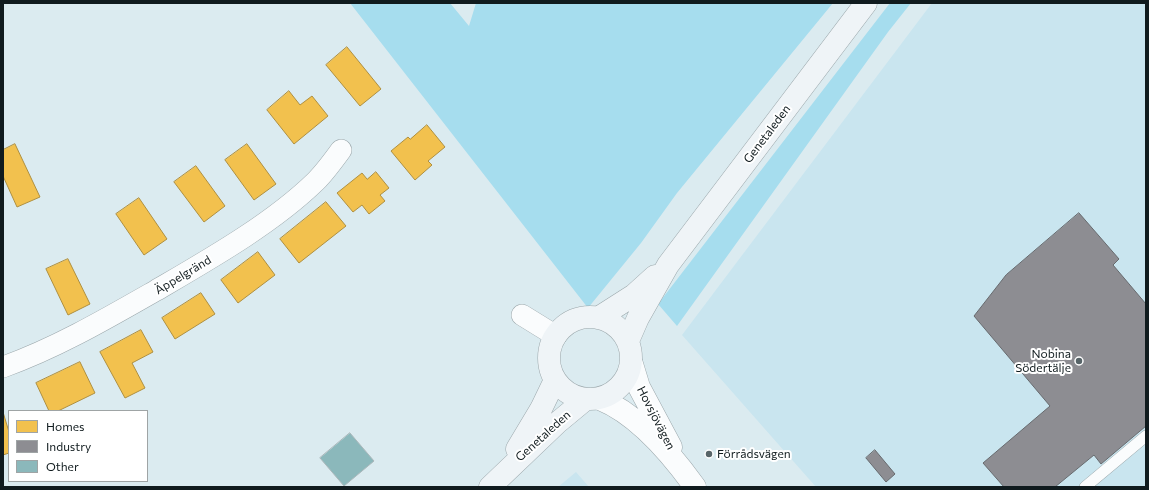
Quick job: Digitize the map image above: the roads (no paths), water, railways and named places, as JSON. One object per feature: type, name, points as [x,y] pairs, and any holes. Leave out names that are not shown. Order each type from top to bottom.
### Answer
[{"type":"main road","name":"Genetaleden","points":[[628,341],[638,318],[668,264],[866,3]]},
{"type":"main road","name":"Genetaleden","points":[[598,318],[634,294],[668,264]]},
{"type":"main road","points":[[586,317],[598,318],[616,326],[628,341],[632,352],[632,364],[629,373],[618,390],[593,399],[568,393],[555,380],[549,362],[552,344],[556,336],[564,327],[574,320],[586,317]]},
{"type":"main road","name":"Genetaleden","points":[[496,481],[541,410],[555,380]]},
{"type":"main road","name":"Genetaleden","points":[[496,481],[557,423],[593,399]]},
{"type":"street","name":"Äppelgränd","points":[[3,367],[27,359],[111,317],[207,261],[271,218],[316,181],[341,150]]},
{"type":"street","points":[[522,315],[556,336]]},
{"type":"street","name":"Hovsjövägen","points":[[632,364],[639,387],[689,479]]},
{"type":"street","name":"Hovsjövägen","points":[[593,399],[611,403],[631,416],[689,479]]},
{"type":"lane","points":[[1085,487],[1146,436]]},
{"type":"place","name":"Nobina Södertälje","points":[[1079,361]]},
{"type":"place","name":"Förrådsvägen","points":[[709,454]]}]
